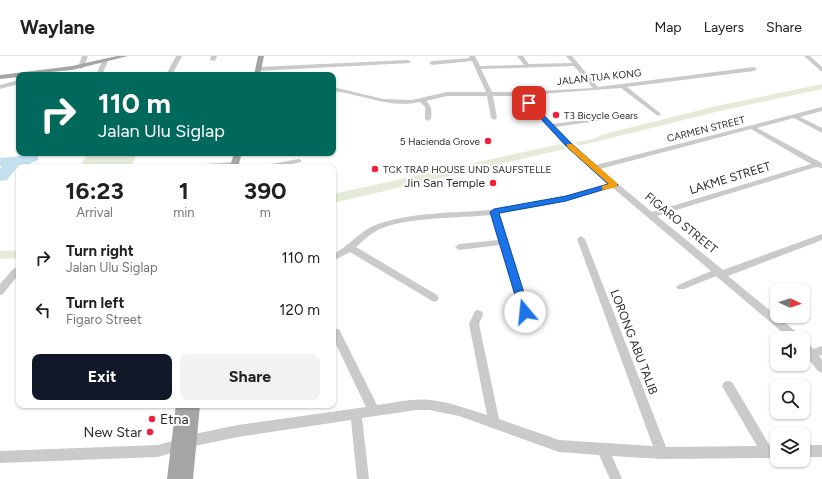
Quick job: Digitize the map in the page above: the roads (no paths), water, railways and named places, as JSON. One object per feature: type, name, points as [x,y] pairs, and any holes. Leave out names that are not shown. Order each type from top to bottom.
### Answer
[{"type":"main road","points":[[49,72],[81,67],[125,56]]},
{"type":"main road","points":[[260,72],[261,56]]},
{"type":"main road","points":[[260,72],[265,56]]},
{"type":"main road","points":[[53,72],[61,70]]},
{"type":"main road","points":[[1,80],[16,78]]},
{"type":"main road","points":[[1,80],[16,78]]},
{"type":"main road","points":[[183,408],[183,444],[186,479]]},
{"type":"main road","points":[[175,479],[191,408]]},
{"type":"street","points":[[81,67],[85,56]]},
{"type":"street","points":[[171,72],[179,56]]},
{"type":"street","points":[[391,56],[392,63]]},
{"type":"street","points":[[520,56],[528,66]]},
{"type":"street","points":[[569,56],[597,89]]},
{"type":"street","points":[[807,56],[822,70]]},
{"type":"street","points":[[432,63],[472,58],[490,94],[494,118]]},
{"type":"street","points":[[100,72],[105,61]]},
{"type":"street","points":[[260,72],[408,62]]},
{"type":"street","points":[[478,68],[576,64]]},
{"type":"street","name":"JALAN TUA KONG","points":[[336,89],[387,102],[422,101],[447,94],[520,94],[597,89],[754,69]]},
{"type":"street","points":[[1,80],[16,82]]},
{"type":"street","points":[[622,86],[658,114]]},
{"type":"street","name":"FIGARO STREET","points":[[520,94],[569,146],[788,331]]},
{"type":"street","points":[[422,101],[426,103],[430,110],[428,119]]},
{"type":"street","name":"CARMEN STREET","points":[[594,168],[822,109]]},
{"type":"street","points":[[551,126],[619,116]]},
{"type":"street","points":[[794,116],[822,131]]},
{"type":"street","points":[[752,127],[819,166]]},
{"type":"street","points":[[282,164],[299,161]]},
{"type":"street","name":"LAKME STREET","points":[[650,215],[819,166]]},
{"type":"street","points":[[336,256],[351,248],[370,231],[384,225],[439,216],[494,212],[566,199],[614,185]]},
{"type":"street","points":[[494,212],[525,312]]},
{"type":"street","points":[[681,287],[822,237]]},
{"type":"street","name":"LORONG ABU TALIB","points":[[581,239],[662,453]]},
{"type":"street","points":[[460,247],[504,242]]},
{"type":"street","points":[[351,248],[434,298]]},
{"type":"street","points":[[0,291],[16,271]]},
{"type":"street","points":[[478,314],[474,324],[494,422]]},
{"type":"street","points":[[336,334],[374,411]]},
{"type":"street","points":[[817,352],[822,368]]},
{"type":"street","points":[[728,386],[770,449]]},
{"type":"street","points":[[0,457],[158,451],[238,431],[356,415],[416,405],[429,405],[494,422],[559,446],[662,453],[770,452]]},
{"type":"street","points":[[356,415],[364,479]]},
{"type":"street","points":[[603,449],[616,479]]},
{"type":"street","points":[[810,451],[822,451]]},
{"type":"water","points":[[38,156],[38,160],[29,164],[16,164],[16,169],[7,180],[0,181],[0,169],[2,166],[0,166],[0,158]]},
{"type":"place","name":"T3 Bicycle Gears","points":[[556,115]]},
{"type":"place","name":"5 Hacienda Grove","points":[[488,141]]},
{"type":"place","name":"TCK TRAP HOUSE UND SAUFSTELLE","points":[[375,169]]},
{"type":"place","name":"Jin San Temple","points":[[493,183]]},
{"type":"place","name":"Etna","points":[[152,419]]},
{"type":"place","name":"New Star","points":[[150,432]]}]
